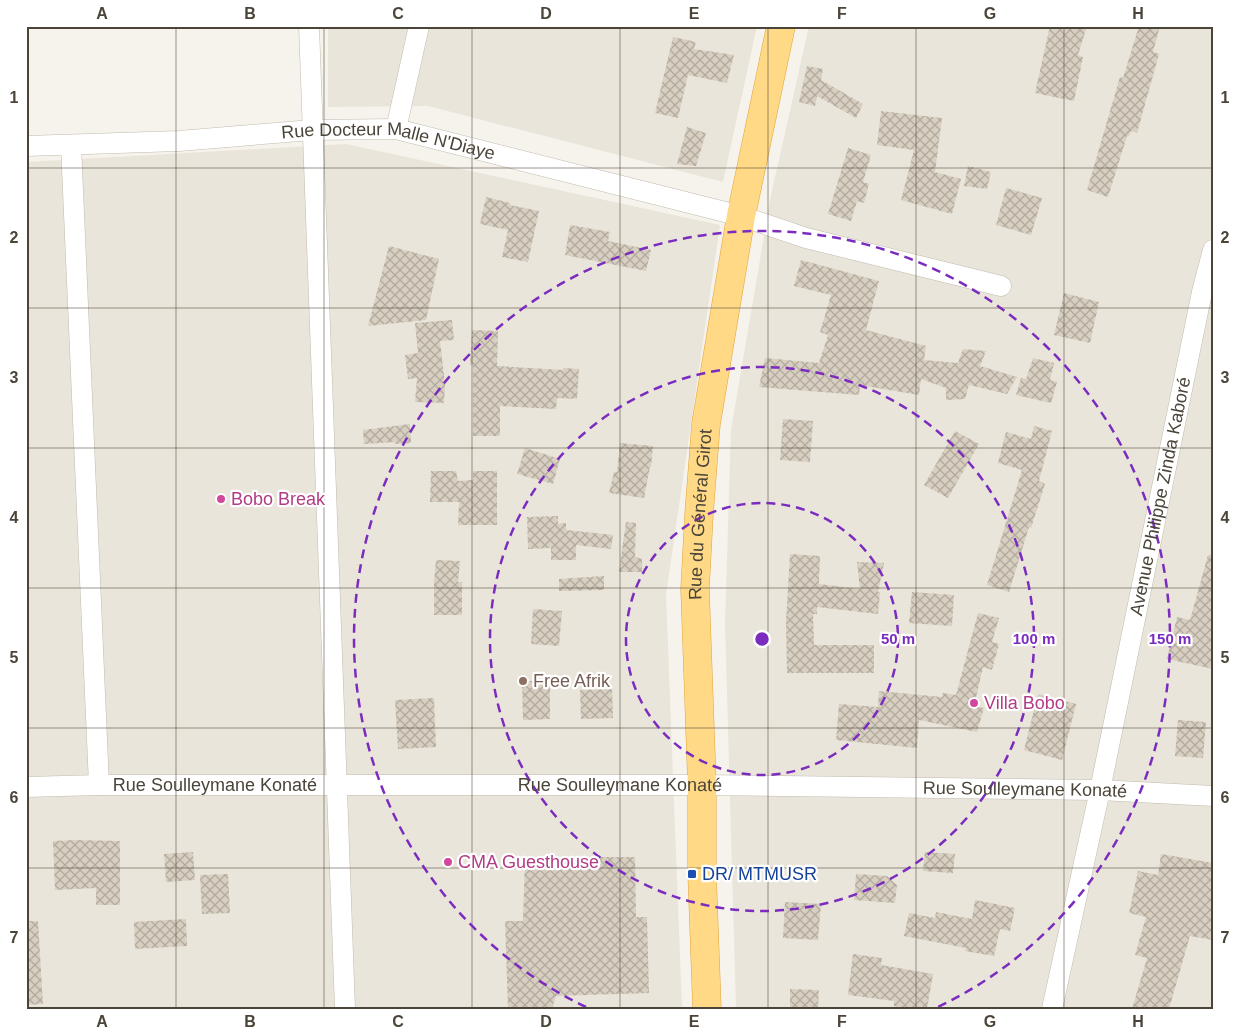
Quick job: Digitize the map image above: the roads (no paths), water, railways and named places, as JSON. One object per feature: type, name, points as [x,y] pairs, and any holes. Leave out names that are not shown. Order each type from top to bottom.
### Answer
[{"type":"highway","name":"Rue du Général Girot","points":[[707,1009],[695,589],[699,514],[706,424],[741,216],[782,26]]},
{"type":"street","points":[[309,26],[345,1009]]},
{"type":"street","points":[[396,129],[419,26]]},
{"type":"street","name":"Rue Docteur Malle N'Diaye","points":[[26,146],[179,141],[312,130],[396,129],[741,216],[806,238],[1001,286]]},
{"type":"street","points":[[71,145],[99,784]]},
{"type":"street","name":"Avenue Philippe Zinda Kaboré","points":[[1052,1009],[1100,790],[1202,292],[1213,250]]},
{"type":"street","name":"Rue Soulleymane Konaté","points":[[26,787],[99,784],[702,785],[1100,790],[1213,796]]},
{"type":"place","name":"Bobo Break","points":[[221,499]]},
{"type":"place","name":"Free Afrik","points":[[523,681]]},
{"type":"place","name":"Villa Bobo","points":[[974,703]]},
{"type":"place","name":"CMA Guesthouse","points":[[448,862]]},
{"type":"place","name":"DR/ MTMUSR","points":[[692,874]]}]
